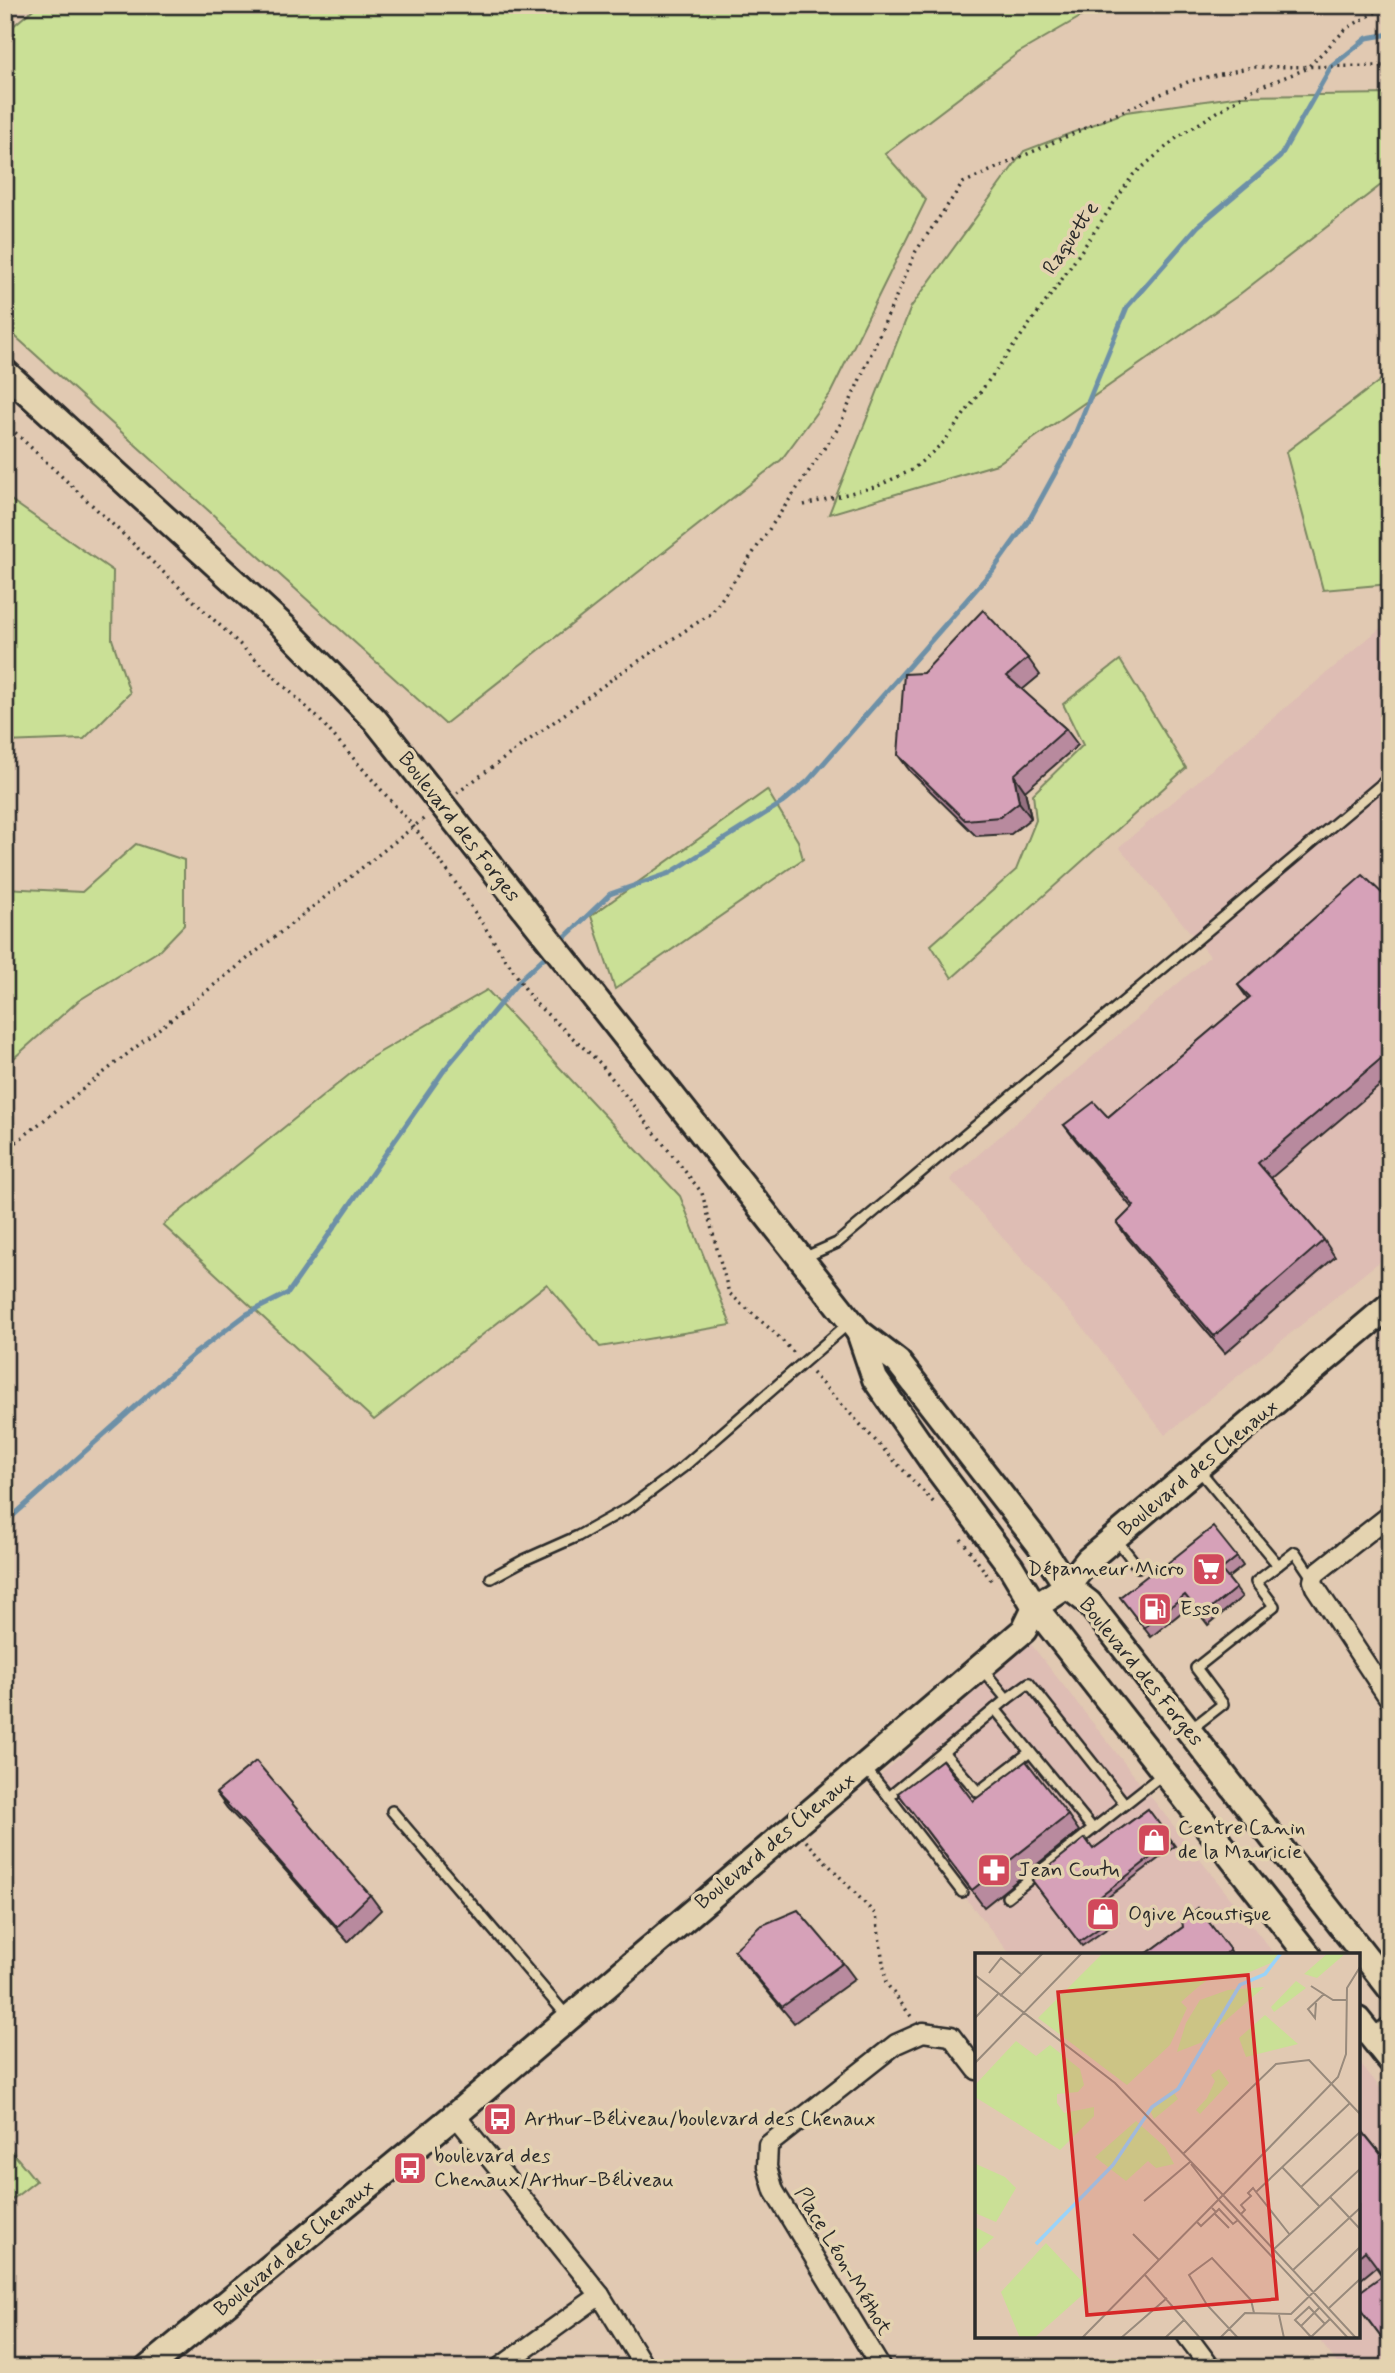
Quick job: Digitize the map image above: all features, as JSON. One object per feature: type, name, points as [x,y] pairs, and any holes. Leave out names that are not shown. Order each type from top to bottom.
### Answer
[{"type":"street","name":"Boulevard des Forges","points":[[5,372],[323,665],[376,722],[855,1327],[898,1362],[1039,1545],[1067,1586],[1089,1603],[1390,1989]]},
{"type":"street","name":"Boulevard des Chenaux","points":[[148,2368],[455,2115],[981,1667],[1024,1630],[1035,1607],[1067,1586],[1088,1560],[1390,1305]]},
{"type":"street","name":"Boulevard des Forges","points":[[855,1327],[875,1379],[1011,1567],[1035,1607],[1306,1953]]},
{"type":"street","points":[[1390,1515],[1315,1574],[1313,1579],[1315,1587],[1390,1700]]},
{"type":"street","points":[[1374,2028],[1390,2060]]},
{"type":"street","points":[[923,2032],[951,2036],[975,2067]]},
{"type":"street","name":"Place Léon-Méthot","points":[[881,2368],[774,2191],[768,2167],[768,2145],[896,2043],[923,2032]]},
{"type":"street","points":[[455,2115],[600,2295],[645,2368]]},
{"type":"street","points":[[499,2368],[600,2295]]},
{"type":"street","points":[[1188,2338],[1211,2368]]},
{"type":"lane","points":[[802,1259],[837,1243],[1390,777]]},
{"type":"lane","points":[[491,1578],[578,1536],[630,1507],[682,1468],[803,1363],[855,1327]]},
{"type":"lane","points":[[1198,1468],[1278,1565]]},
{"type":"lane","points":[[1115,1538],[1138,1567]]},
{"type":"lane","points":[[1189,1731],[1223,1704],[1196,1668],[1274,1606],[1256,1582],[1295,1552],[1313,1579]]},
{"type":"lane","points":[[981,1667],[1007,1699]]},
{"type":"lane","points":[[889,1797],[1029,1683],[1125,1804]]},
{"type":"lane","points":[[995,1709],[1093,1829]]},
{"type":"lane","points":[[943,1752],[978,1792],[1030,1752]]},
{"type":"lane","points":[[863,1766],[962,1892]]},
{"type":"lane","points":[[1007,1897],[1165,1772]]},
{"type":"lane","points":[[392,1811],[568,2018]]},
{"type":"path","name":"Raquette","points":[[804,505],[878,486],[912,470],[944,442],[1058,285],[1133,175],[1180,136],[1254,89],[1306,69],[1347,28],[1378,11],[1390,10]]},
{"type":"path","points":[[5,1151],[442,804],[619,674],[712,613],[839,427],[916,251],[963,183],[1189,81],[1252,67],[1390,66]]},
{"type":"path","points":[[5,423],[318,718],[414,826],[449,873],[534,1002],[600,1063],[702,1193],[729,1293],[776,1334],[943,1515]]},
{"type":"path","points":[[958,1536],[997,1588]]},
{"type":"path","points":[[792,1827],[876,1915],[886,1983],[923,2032]]},
{"type":"shaded area","points":[[1390,620],[1390,1253],[1165,1435],[1080,1324],[950,1179],[1210,956],[1119,847]]},
{"type":"shaded area","points":[[1030,1643],[1273,1953],[1009,1953],[873,1782]]},
{"type":"shaded area","points":[[1360,2062],[1390,2100],[1390,2368],[1341,2368],[1318,2338],[1360,2338]]},
{"type":"green space","points":[[38,5],[1101,5],[1018,53],[885,154],[926,200],[830,394],[781,460],[445,724],[5,327],[5,33]]},
{"type":"green space","points":[[1390,94],[1390,178],[1236,297],[997,464],[829,514],[911,307],[1024,151],[1126,112],[1241,96]]},
{"type":"green space","points":[[1390,373],[1390,584],[1323,590],[1286,452]]},
{"type":"green space","points":[[5,496],[113,571],[112,639],[130,693],[84,739],[5,742]]},
{"type":"green space","points":[[1120,660],[1186,768],[952,978],[931,945],[1016,870],[1036,820],[1033,794],[1083,745],[1063,704]]},
{"type":"green space","points":[[767,790],[798,841],[803,859],[615,989],[591,916]]},
{"type":"green space","points":[[136,844],[184,860],[184,925],[160,950],[78,1001],[5,1066],[5,888],[82,892]]},
{"type":"green space","points":[[487,990],[680,1196],[731,1325],[600,1347],[547,1284],[374,1420],[163,1225],[370,1058]]},
{"type":"green space","points":[[5,2143],[36,2181],[5,2205]]},
{"type":"building","points":[[983,610],[1028,658],[1007,676],[1066,729],[1014,775],[1019,802],[1000,817],[965,820],[898,755],[904,674],[923,673]]},
{"type":"building","points":[[1363,875],[1390,901],[1390,1051],[1258,1163],[1324,1240],[1214,1336],[1117,1223],[1134,1206],[1064,1125],[1094,1102],[1108,1117],[1250,997],[1238,985]]},
{"type":"building","points":[[1213,1527],[1237,1557],[1221,1570],[1236,1588],[1202,1616],[1185,1595],[1144,1628],[1120,1597]]},
{"type":"building","name":"Jean Coutu","points":[[942,1760],[973,1801],[1026,1761],[1068,1815],[972,1890],[898,1793]]},
{"type":"building","points":[[256,1761],[370,1895],[337,1927],[216,1793]]},
{"type":"building","points":[[1148,1809],[1172,1841],[1100,1897],[1115,1917],[1079,1942],[1032,1880],[1085,1838],[1093,1849]]},
{"type":"building","points":[[1198,1908],[1230,1950],[1226,1953],[1148,1953],[1183,1927],[1182,1920]]},
{"type":"building","points":[[798,1910],[843,1963],[782,2007],[734,1950],[760,1926]]},
{"type":"building","points":[[1360,2128],[1383,2157],[1386,2156],[1390,2160],[1390,2341],[1386,2344],[1360,2309],[1360,2292],[1383,2275],[1365,2251],[1360,2255]]},
{"type":"waterway","points":[[561,941],[610,894],[670,873],[782,803],[808,781],[993,570],[1031,517],[1071,444],[1127,307],[1198,226],[1280,157],[1331,67],[1367,38],[1390,34]]},
{"type":"waterway","points":[[5,1523],[194,1354],[247,1314],[288,1293],[445,1069],[521,979],[551,951]]},
{"type":"place","name":"Dépanneur Micro","points":[[1209,1569]]},
{"type":"place","name":"Esso","points":[[1155,1609]]},
{"type":"place","name":"Centre Canin de la Mauricie","points":[[1154,1840]]},
{"type":"place","name":"Jean Coutu","points":[[994,1870]]},
{"type":"place","name":"Ogive Acoustique","points":[[1103,1914]]},
{"type":"place","name":"Arthur-Béliveau/boulevard des Chenaux","points":[[500,2119]]},
{"type":"place","name":"boulevard des Chenaux/Arthur-Béliveau","points":[[410,2168]]}]
